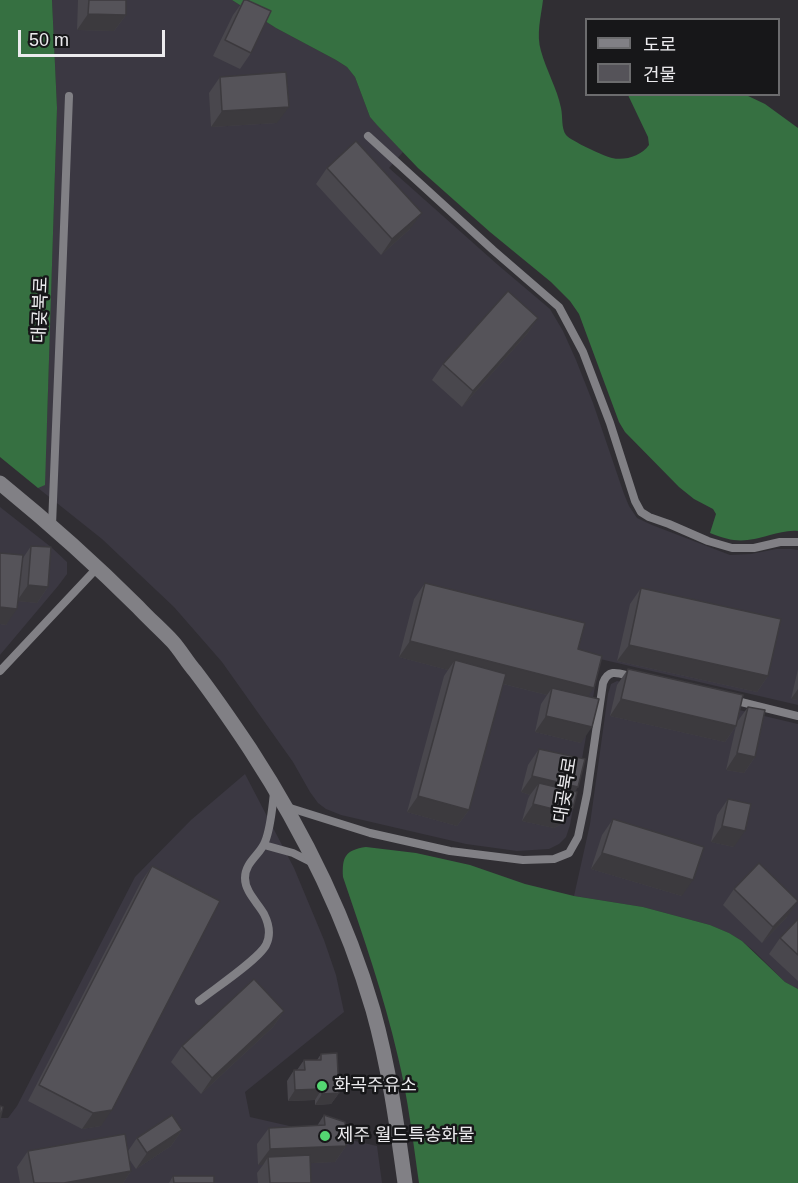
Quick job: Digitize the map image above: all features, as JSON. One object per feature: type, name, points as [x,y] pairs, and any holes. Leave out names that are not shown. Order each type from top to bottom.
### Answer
[{"type":"street","points":[[0,483],[52,525],[173,643],[227,713],[275,788],[308,848],[338,912],[359,967],[390,1081],[405,1183]]},
{"type":"lane","name":"대곶북로","points":[[52,525],[69,96]]},
{"type":"lane","points":[[368,136],[559,307],[583,352],[610,423],[635,501],[641,512],[708,541],[732,548],[754,548],[780,542],[798,542]]},
{"type":"lane","points":[[0,671],[98,568]]},
{"type":"lane","name":"대곶북로","points":[[285,807],[370,833],[450,851],[523,860],[554,859],[569,853],[578,837],[605,677],[609,673],[616,672],[638,678]]},
{"type":"lane","points":[[730,700],[798,716]]},
{"type":"lane","points":[[199,1001],[251,960],[265,946],[269,936],[269,926],[265,915],[248,890],[245,878],[253,857],[264,845],[269,829],[275,788]]},
{"type":"lane","points":[[264,845],[293,853],[315,864]]},
{"type":"shaded area","points":[[52,0],[232,0],[276,28],[347,67],[355,77],[370,117],[403,152],[389,168],[550,309],[576,360],[624,494],[637,518],[730,555],[776,549],[798,550],[798,705],[600,659],[570,825],[566,837],[549,849],[517,851],[466,844],[341,815],[318,803],[293,762],[222,662],[174,607],[102,539],[38,488],[47,419],[57,108]]},
{"type":"shaded area","points":[[0,507],[67,562],[67,574],[0,655]]},
{"type":"shaded area","points":[[617,681],[798,724],[798,989],[785,982],[742,941],[710,925],[643,907],[574,896],[590,824],[608,694],[611,684]]},
{"type":"shaded area","points":[[245,774],[294,868],[324,940],[336,975],[344,1012],[245,1092],[250,1117],[377,1146],[382,1183],[0,1183],[0,1118],[8,1118],[17,1106],[135,877],[191,820]]},
{"type":"green space","points":[[0,0],[52,0],[57,108],[45,485],[38,488],[0,457]]},
{"type":"green space","points":[[232,0],[543,0],[539,26],[540,45],[562,111],[564,132],[569,138],[612,158],[632,157],[642,152],[649,145],[648,137],[628,96],[748,96],[765,104],[798,128],[798,531],[740,540],[726,539],[710,533],[716,514],[713,509],[694,499],[679,487],[625,432],[619,422],[579,314],[570,301],[418,168],[377,125],[370,117],[355,77],[347,67],[276,28]]},
{"type":"green space","points":[[366,847],[416,853],[470,865],[525,884],[574,896],[643,907],[710,925],[742,941],[785,982],[798,989],[798,1183],[419,1183],[405,1088],[392,1034],[373,966],[343,877],[343,864],[346,856],[353,850]]},
{"type":"building","points":[[89,0],[126,0],[126,15],[88,14]]},
{"type":"building","points":[[244,0],[271,11],[251,53],[225,40]]},
{"type":"building","points":[[286,72],[289,107],[222,111],[220,77]]},
{"type":"building","points":[[356,141],[422,213],[392,239],[327,168]]},
{"type":"building","points":[[508,291],[538,318],[473,391],[443,364]]},
{"type":"building","points":[[31,546],[51,547],[48,587],[28,585]]},
{"type":"building","points":[[0,553],[23,555],[17,609],[0,607]]},
{"type":"building","points":[[425,583],[585,623],[578,649],[602,656],[594,688],[410,641]]},
{"type":"building","points":[[641,588],[781,619],[768,676],[629,645]]},
{"type":"building","points":[[455,660],[506,674],[469,810],[418,796]]},
{"type":"building","points":[[628,669],[743,695],[736,726],[621,699]]},
{"type":"building","points":[[552,688],[599,699],[592,727],[546,716]]},
{"type":"building","points":[[748,707],[765,710],[755,757],[737,753]]},
{"type":"building","points":[[539,749],[585,759],[578,787],[532,776]]},
{"type":"building","points":[[539,783],[577,792],[573,808],[565,812],[533,804]]},
{"type":"building","points":[[728,799],[751,804],[745,831],[722,826]]},
{"type":"building","points":[[613,819],[704,847],[693,880],[602,853]]},
{"type":"building","points":[[759,863],[798,901],[773,927],[734,889]]},
{"type":"building","points":[[152,866],[220,901],[112,1110],[93,1113],[39,1085]]},
{"type":"building","points":[[798,919],[798,955],[780,938]]},
{"type":"building","points":[[254,979],[284,1011],[212,1078],[182,1046]]},
{"type":"building","points":[[337,1053],[339,1093],[322,1094],[322,1089],[295,1090],[294,1070],[305,1070],[304,1060],[321,1060],[321,1054]]},
{"type":"building","points":[[172,1115],[182,1130],[147,1153],[137,1138]]},
{"type":"building","points":[[324,1115],[345,1122],[346,1146],[270,1149],[269,1128],[325,1125]]},
{"type":"building","points":[[125,1134],[131,1171],[64,1183],[34,1183],[28,1151]]},
{"type":"building","points":[[310,1155],[311,1183],[270,1183],[268,1157]]},
{"type":"building","points":[[173,1176],[214,1176],[214,1183],[174,1183]]},
{"type":"place","name":"화곡주유소","points":[[322,1086]]},
{"type":"place","name":"제주 월드특송화물","points":[[325,1136]]}]
